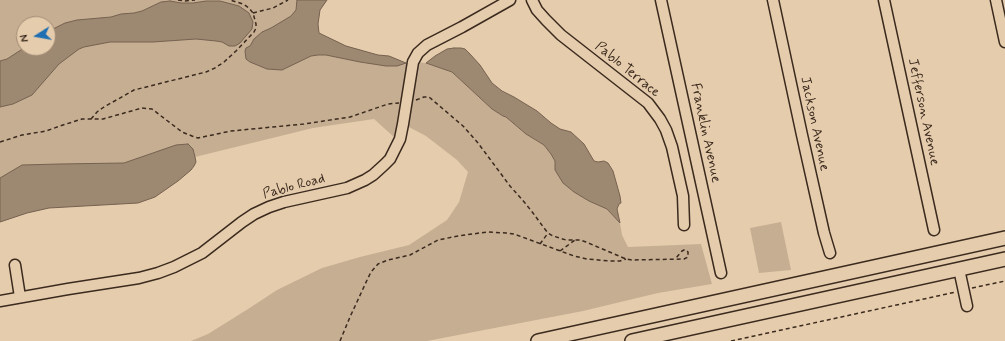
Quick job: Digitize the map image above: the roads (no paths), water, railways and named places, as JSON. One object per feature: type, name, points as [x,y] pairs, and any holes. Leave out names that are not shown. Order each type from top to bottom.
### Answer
[{"type":"main road","points":[[538,341],[1005,238]]},
{"type":"main road","points":[[632,341],[1005,259]]},
{"type":"main road","points":[[884,265],[888,285]]},
{"type":"main road","points":[[671,312],[676,332]]},
{"type":"street","name":"Pablo Road","points":[[0,300],[139,278],[158,273],[202,253],[242,222],[269,207],[284,202],[347,188],[365,180],[373,175],[390,159],[400,139],[413,62],[418,53],[427,45],[510,0]]},
{"type":"street","name":"Pablo Terrace","points":[[532,0],[537,10],[561,35],[648,103],[660,119],[672,147],[684,207],[684,225]]},
{"type":"street","name":"Franklin Avenue","points":[[661,0],[720,272]]},
{"type":"street","name":"Jackson Avenue","points":[[773,0],[824,233],[830,253]]},
{"type":"street","name":"Jefferson Avenue","points":[[884,0],[934,230]]},
{"type":"street","points":[[996,0],[1005,42]]},
{"type":"street","points":[[15,265],[20,296]]},
{"type":"street","points":[[959,269],[967,306]]}]
